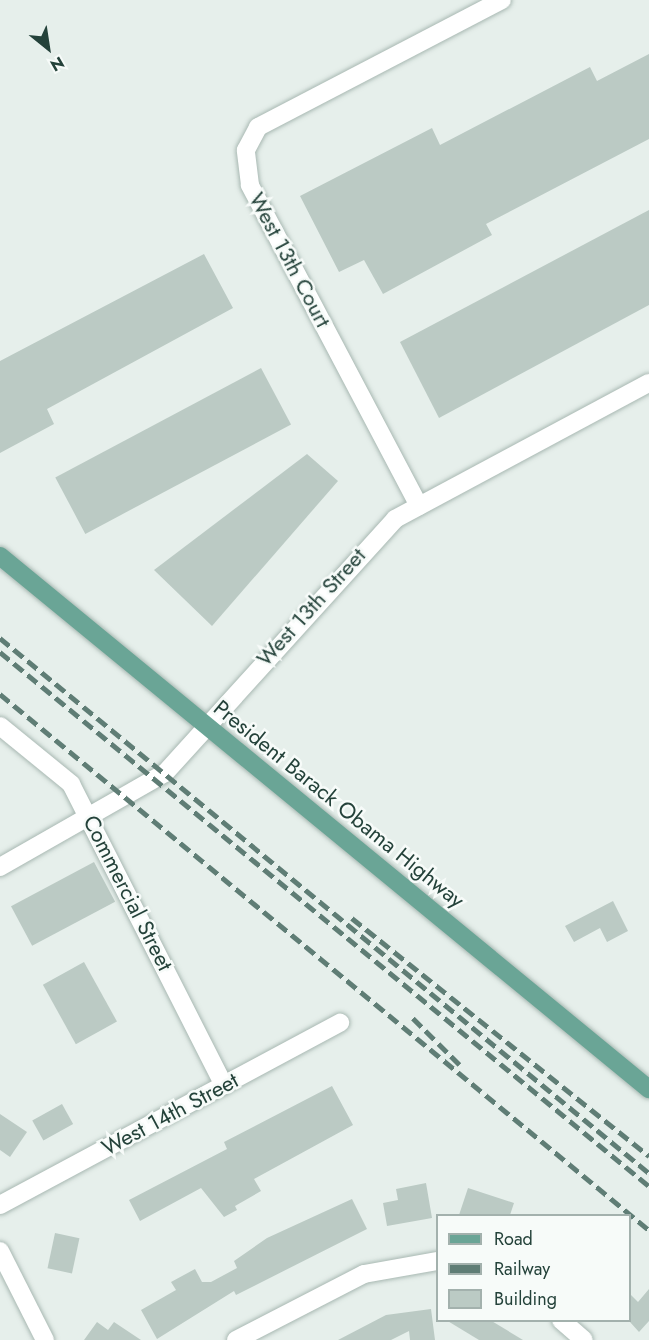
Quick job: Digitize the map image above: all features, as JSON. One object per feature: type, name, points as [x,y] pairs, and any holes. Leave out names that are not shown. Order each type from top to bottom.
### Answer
[{"type":"main road","name":"President Barack Obama Highway","points":[[0,556],[649,1089]]},
{"type":"street","name":"West 13th Court","points":[[418,506],[250,185],[246,150],[258,127],[502,0]]},
{"type":"street","name":"West 13th Street","points":[[0,867],[92,819],[165,773],[373,538],[418,506],[649,382]]},
{"type":"street","name":"Commercial Street","points":[[0,726],[71,784],[92,819],[224,1085]]},
{"type":"street","name":"West 14th Street","points":[[0,1205],[340,1023]]},
{"type":"street","points":[[0,1251],[45,1340]]},
{"type":"street","points":[[236,1340],[364,1274],[436,1261]]},
{"type":"street","points":[[563,1322],[584,1340]]},
{"type":"building","points":[[649,54],[649,139],[486,224],[492,235],[383,294],[364,260],[339,272],[300,196],[432,128],[440,145],[590,67],[597,81]]},
{"type":"building","points":[[649,210],[649,305],[439,418],[400,342]]},
{"type":"building","points":[[204,254],[233,308],[47,409],[54,424],[0,453],[0,361]]},
{"type":"building","points":[[261,368],[291,425],[85,534],[55,477]]},
{"type":"building","points":[[307,454],[338,481],[212,626],[154,570]]},
{"type":"building","points":[[94,862],[115,902],[32,946],[11,906]]},
{"type":"building","points":[[613,901],[628,931],[607,942],[600,928],[574,942],[565,926]]},
{"type":"building","points":[[84,962],[117,1021],[76,1044],[43,985]]},
{"type":"building","points":[[332,1086],[353,1125],[254,1179],[261,1191],[235,1206],[237,1210],[224,1217],[201,1188],[140,1221],[129,1200],[227,1149],[224,1142]]},
{"type":"building","points":[[62,1104],[73,1124],[43,1141],[32,1120]]},
{"type":"building","points":[[0,1114],[27,1132],[10,1157],[0,1150]]},
{"type":"building","points":[[426,1183],[432,1218],[387,1226],[383,1203],[398,1200],[396,1189]]},
{"type":"building","points":[[468,1188],[514,1203],[510,1214],[459,1214]]},
{"type":"building","points":[[352,1199],[367,1229],[236,1295],[234,1291],[157,1339],[141,1310],[176,1290],[171,1282],[195,1269],[202,1282],[211,1282],[237,1268],[234,1261],[267,1238]]},
{"type":"building","points":[[55,1233],[79,1238],[72,1273],[48,1268]]},
{"type":"building","points":[[649,1289],[649,1321],[639,1332],[630,1322],[631,1295],[638,1302]]},
{"type":"building","points":[[431,1309],[435,1340],[410,1340],[409,1331],[391,1340],[338,1340],[386,1315]]},
{"type":"building","points":[[97,1322],[108,1330],[114,1322],[141,1340],[84,1340]]},
{"type":"building","points":[[449,1322],[493,1322],[523,1340],[479,1340]]},
{"type":"railway","points":[[0,638],[649,1173]]},
{"type":"railway","points":[[0,652],[649,1186]]},
{"type":"railway","points":[[0,694],[630,1214]]},
{"type":"railway","points":[[352,918],[649,1156]]},
{"type":"railway","points":[[413,1018],[460,1065]]},
{"type":"railway","points":[[631,1215],[649,1230]]}]
